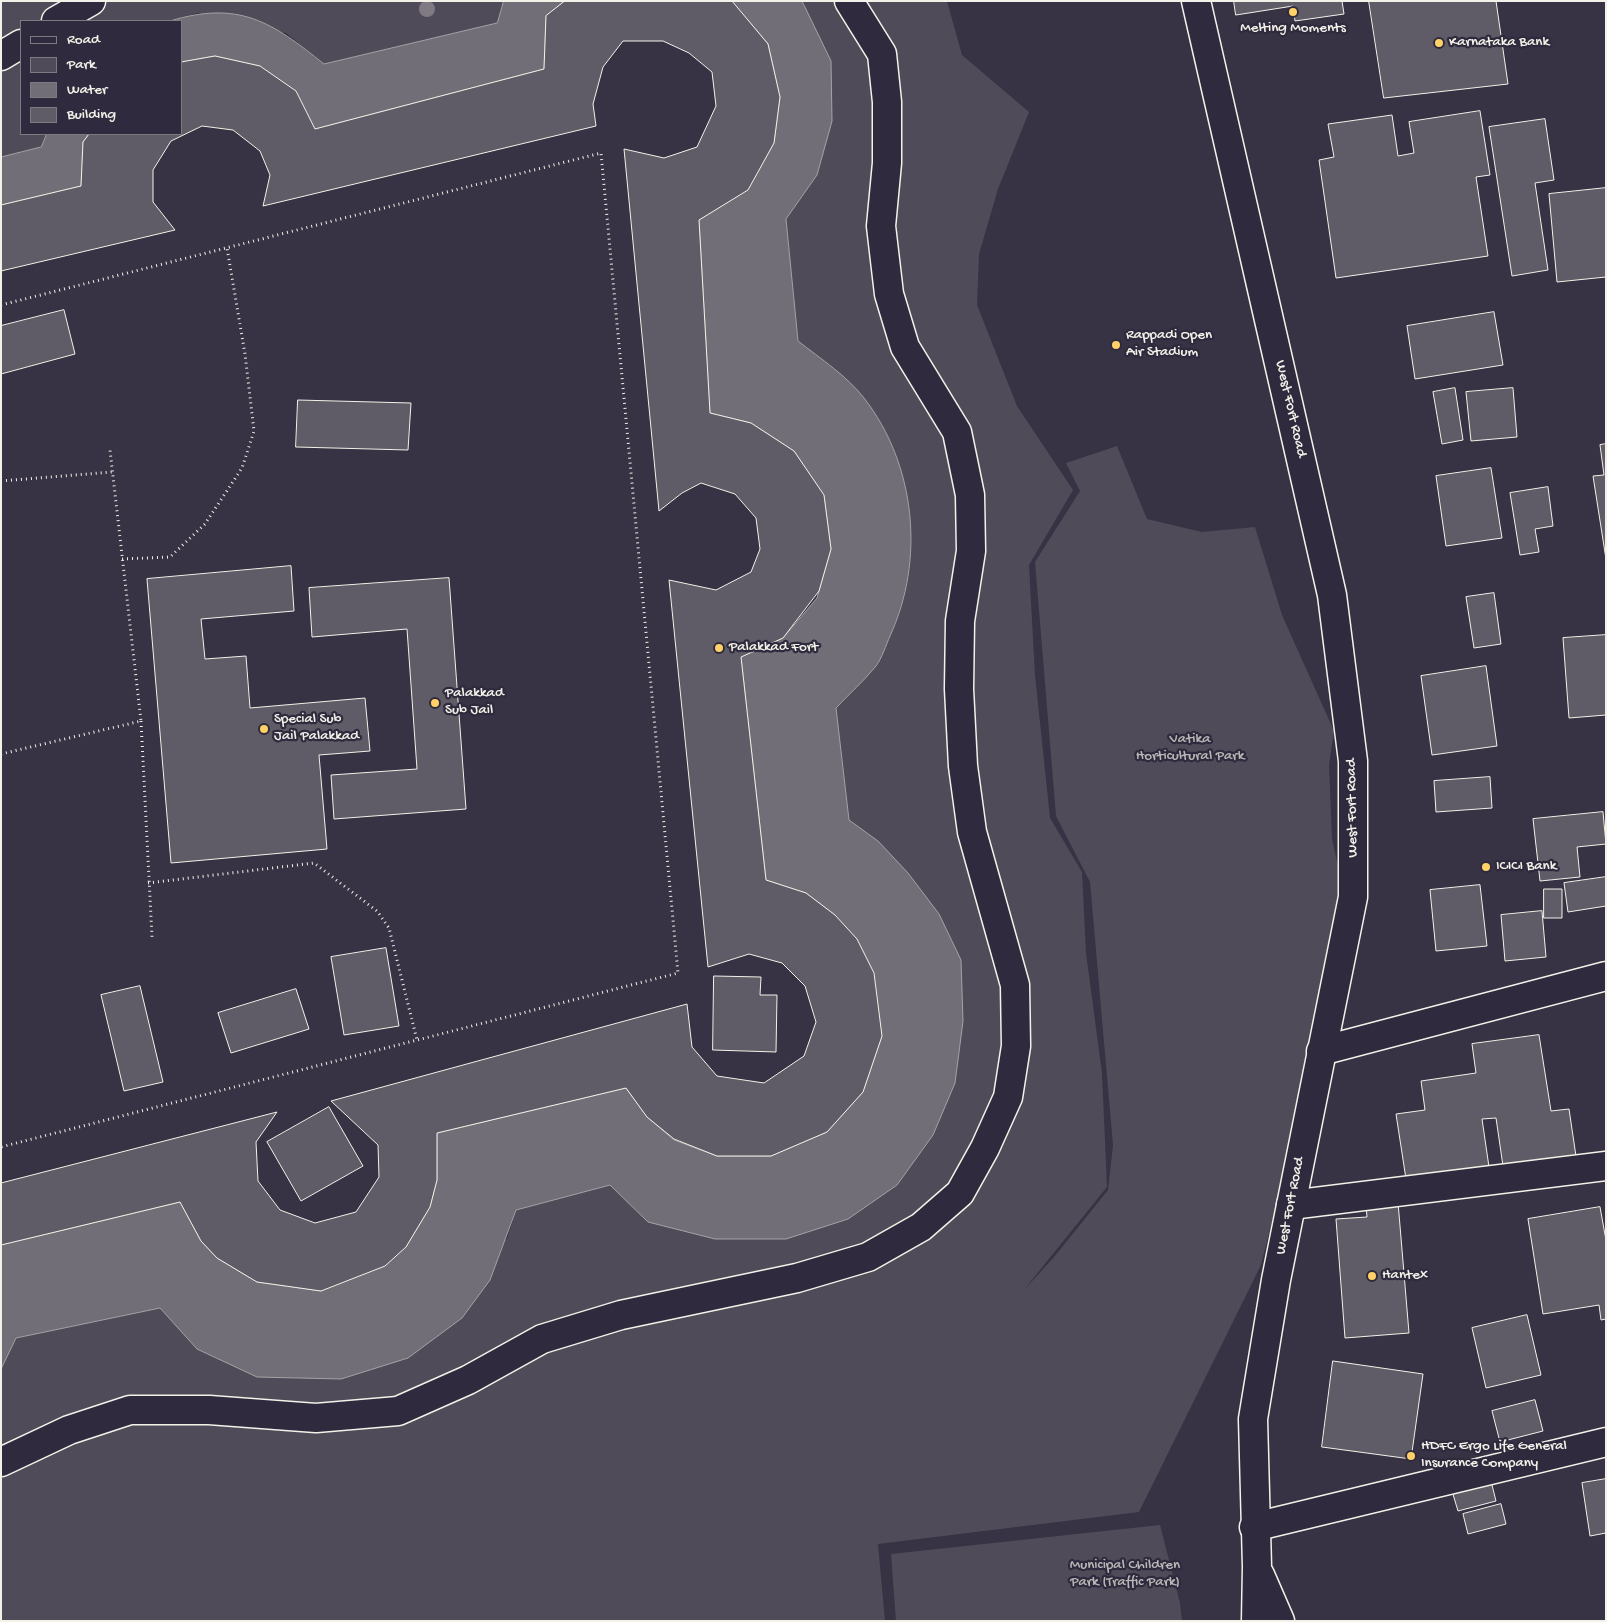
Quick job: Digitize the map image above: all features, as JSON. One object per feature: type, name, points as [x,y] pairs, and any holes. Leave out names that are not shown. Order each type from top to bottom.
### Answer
[{"type":"street","points":[[58,20],[90,1]]},
{"type":"street","points":[[1,1462],[69,1430],[130,1410],[209,1410],[316,1418],[398,1411],[468,1380],[542,1339],[621,1315],[797,1278],[868,1257],[921,1227],[960,1193],[985,1148],[1008,1097],[1016,1046],[1015,986],[972,832],[963,766],[959,689],[960,621],[970,551],[970,495],[956,432],[905,347],[889,294],[881,226],[887,163],[887,102],[882,54],[849,1]]},
{"type":"street","name":"West Fort Road","points":[[1196,1],[1223,109],[1332,595],[1354,761],[1353,897],[1276,1280],[1253,1419],[1254,1527],[1257,1567],[1256,1621]]},
{"type":"street","points":[[1,56],[20,45]]},
{"type":"street","points":[[1321,1050],[1606,976]]},
{"type":"street","points":[[1291,1205],[1606,1166]]},
{"type":"street","points":[[1254,1527],[1606,1442]]},
{"type":"street","points":[[1243,1621],[1257,1567]]},
{"type":"street","points":[[1257,1567],[1280,1621]]},
{"type":"path","points":[[1,305],[601,153],[678,972],[1,1147]]},
{"type":"path","points":[[122,558],[170,557],[205,524],[242,468],[254,431],[245,354],[227,248]]},
{"type":"path","points":[[110,450],[141,721],[152,937]]},
{"type":"path","points":[[1,481],[112,472]]},
{"type":"path","points":[[1,754],[141,721]]},
{"type":"path","points":[[148,883],[314,863],[377,911],[389,928],[417,1040]]},
{"type":"green space","points":[[1,1],[504,1],[497,23],[324,64],[286,33],[198,13],[174,20],[20,20],[20,135],[47,135],[41,147],[1,157]]},
{"type":"green space","name":"Vatika Horticultural Park","points":[[802,1],[947,1],[962,55],[1029,112],[998,189],[979,254],[977,305],[1017,406],[1073,490],[1029,565],[1035,675],[1050,818],[1082,872],[1086,953],[1102,1073],[1107,1187],[1023,1291],[1054,1257],[1108,1190],[1113,1145],[1090,882],[1056,816],[1035,562],[1080,491],[1066,463],[1117,446],[1147,519],[1202,532],[1255,527],[1282,615],[1334,731],[1329,765],[1332,839],[1346,901],[1304,1093],[1261,1265],[1139,1512],[878,1544],[885,1621],[1,1621],[1,1369],[15,1338],[161,1308],[197,1349],[507,1239],[516,1210],[611,1184],[648,1222],[897,1185],[878,841],[849,821],[836,708],[877,665],[864,398],[832,367],[798,342],[786,219],[817,175],[805,5]]},
{"type":"green space","name":"Municipal Children Park (Traffic Park)","points":[[1160,1525],[1180,1603],[1182,1621],[896,1621],[891,1554]]},
{"type":"water","points":[[504,1],[565,1],[546,17],[544,69],[315,129],[260,66],[215,56],[182,62],[182,20],[174,20],[194,15],[216,13],[235,14],[253,19],[271,26],[324,64],[497,23]]},
{"type":"water","points":[[732,1],[802,1],[831,61],[832,121],[817,175],[786,219],[798,341],[850,382],[864,398],[881,424],[895,453],[904,483],[910,514],[911,545],[908,576],[901,607],[890,636],[876,666],[836,708],[849,820],[878,841],[908,873],[939,914],[961,960],[963,1021],[955,1083],[933,1135],[897,1185],[848,1219],[786,1239],[715,1239],[648,1222],[610,1185],[516,1210],[490,1280],[462,1318],[408,1358],[341,1379],[257,1377],[197,1349],[160,1308],[16,1338],[1,1369],[1,1245],[180,1202],[201,1241],[217,1258],[257,1282],[321,1291],[406,1247],[430,1207],[437,1180],[437,1133],[626,1088],[647,1117],[674,1140],[717,1156],[771,1156],[827,1132],[863,1092],[882,1036],[835,915],[806,893],[766,880],[741,657],[783,638],[817,598],[831,549],[824,496],[794,451],[751,423],[710,413],[699,220],[747,190],[774,143],[780,97],[768,44]]},
{"type":"water","points":[[47,135],[88,135],[83,142],[81,186],[1,205],[1,157],[41,147]]},
{"type":"building","name":"Palakkad Fort","points":[[565,1],[732,1],[768,44],[780,97],[774,143],[748,190],[699,220],[710,413],[751,423],[794,451],[824,495],[831,549],[819,591],[783,638],[741,657],[766,880],[806,893],[835,915],[857,939],[874,973],[882,1036],[863,1092],[827,1132],[771,1156],[717,1156],[674,1139],[647,1117],[626,1088],[437,1133],[437,1180],[430,1207],[406,1247],[385,1266],[321,1291],[257,1282],[217,1258],[201,1241],[180,1202],[1,1245],[1,1183],[277,1112],[256,1142],[258,1181],[280,1210],[315,1223],[356,1212],[379,1177],[378,1145],[331,1101],[687,1004],[692,1047],[717,1076],[764,1083],[804,1056],[816,1022],[805,986],[782,963],[749,954],[708,967],[669,580],[716,590],[751,572],[760,549],[756,518],[735,494],[701,483],[682,493],[659,511],[624,149],[664,158],[697,147],[716,106],[712,72],[689,53],[663,41],[623,41],[603,67],[593,104],[596,126],[263,206],[270,175],[260,151],[233,130],[202,126],[171,141],[153,170],[153,202],[175,230],[1,271],[1,205],[81,186],[83,142],[88,135],[182,135],[182,62],[215,56],[260,66],[296,91],[315,129],[544,69],[546,16]]},
{"type":"building","points":[[1234,1],[1342,1],[1344,14],[1295,21],[1293,6],[1236,15]]},
{"type":"building","name":"Karnataka Bank","points":[[1369,1],[1496,1],[1508,84],[1384,98]]},
{"type":"building","points":[[1480,111],[1490,175],[1476,177],[1488,256],[1336,278],[1319,160],[1334,157],[1328,124],[1392,115],[1398,156],[1414,153],[1409,122]]},
{"type":"building","points":[[1545,119],[1554,180],[1535,183],[1548,270],[1512,276],[1489,127]]},
{"type":"building","points":[[1606,188],[1606,277],[1557,282],[1549,194]]},
{"type":"building","points":[[64,310],[75,354],[1,374],[1,326]]},
{"type":"building","points":[[1494,312],[1503,365],[1415,379],[1407,326]]},
{"type":"building","points":[[1455,388],[1463,440],[1442,444],[1433,392]]},
{"type":"building","points":[[1513,388],[1517,437],[1471,441],[1466,392]]},
{"type":"building","points":[[298,400],[411,403],[408,450],[296,447]]},
{"type":"building","points":[[1606,444],[1606,559],[1593,476],[1604,475],[1600,445]]},
{"type":"building","points":[[1491,468],[1502,538],[1446,546],[1436,476]]},
{"type":"building","points":[[1548,487],[1553,526],[1535,529],[1539,552],[1520,555],[1510,493]]},
{"type":"building","name":"Special Sub Jail Palakkad","points":[[291,566],[294,611],[201,619],[205,659],[246,656],[250,708],[365,698],[370,751],[319,755],[327,849],[171,863],[147,579]]},
{"type":"building","name":"Palakkad Sub Jail","points":[[449,578],[466,809],[334,819],[331,775],[417,769],[407,629],[312,637],[309,588]]},
{"type":"building","points":[[1494,593],[1501,644],[1474,648],[1466,597]]},
{"type":"building","points":[[1606,635],[1606,715],[1569,718],[1563,638]]},
{"type":"building","points":[[1486,666],[1497,746],[1432,755],[1421,676]]},
{"type":"building","points":[[1490,777],[1492,808],[1436,812],[1434,781]]},
{"type":"building","points":[[1603,812],[1606,844],[1577,847],[1580,877],[1540,881],[1533,819]]},
{"type":"building","points":[[1606,877],[1606,906],[1568,912],[1564,883]]},
{"type":"building","points":[[1480,885],[1487,946],[1436,951],[1430,890]]},
{"type":"building","points":[[1544,889],[1562,889],[1562,918],[1544,918]]},
{"type":"building","points":[[1542,911],[1546,957],[1505,961],[1501,915]]},
{"type":"building","points":[[386,948],[399,1026],[344,1035],[331,957]]},
{"type":"building","points":[[714,976],[761,977],[760,995],[777,995],[776,1052],[713,1050]]},
{"type":"building","points":[[140,986],[163,1082],[124,1091],[101,995]]},
{"type":"building","points":[[296,989],[309,1029],[231,1053],[218,1013]]},
{"type":"building","points":[[1539,1035],[1551,1111],[1569,1109],[1577,1163],[1504,1173],[1496,1118],[1482,1119],[1489,1167],[1406,1179],[1396,1114],[1425,1110],[1421,1081],[1476,1073],[1472,1044]]},
{"type":"building","points":[[329,1107],[363,1166],[301,1201],[267,1142]]},
{"type":"building","name":"Hantex","points":[[1398,1202],[1409,1333],[1345,1338],[1336,1219],[1367,1217],[1366,1205]]},
{"type":"building","points":[[1600,1207],[1606,1240],[1606,1319],[1601,1320],[1599,1305],[1543,1314],[1528,1219]]},
{"type":"building","points":[[1527,1315],[1541,1375],[1486,1388],[1472,1328]]},
{"type":"building","points":[[1333,1361],[1423,1374],[1411,1459],[1322,1447]]},
{"type":"building","points":[[1535,1400],[1543,1431],[1500,1442],[1492,1411]]},
{"type":"building","points":[[1606,1479],[1606,1533],[1590,1536],[1582,1483]]},
{"type":"building","points":[[1491,1481],[1496,1501],[1458,1511],[1452,1491]]},
{"type":"building","points":[[1501,1504],[1506,1524],[1468,1534],[1463,1514]]},
{"type":"place","name":"Melting Moments","points":[[1293,12]]},
{"type":"place","name":"Karnataka Bank","points":[[1439,43]]},
{"type":"place","name":"Rappadi Open Air Stadium","points":[[1116,345]]},
{"type":"place","name":"Palakkad Fort","points":[[719,648]]},
{"type":"place","name":"Palakkad Sub Jail","points":[[435,703]]},
{"type":"place","name":"Special Sub Jail Palakkad","points":[[264,729]]},
{"type":"place","name":"ICICI Bank","points":[[1486,867]]},
{"type":"place","name":"Hantex","points":[[1372,1276]]},
{"type":"place","name":"HDFC Ergo Life General Insurance Company","points":[[1411,1456]]}]
